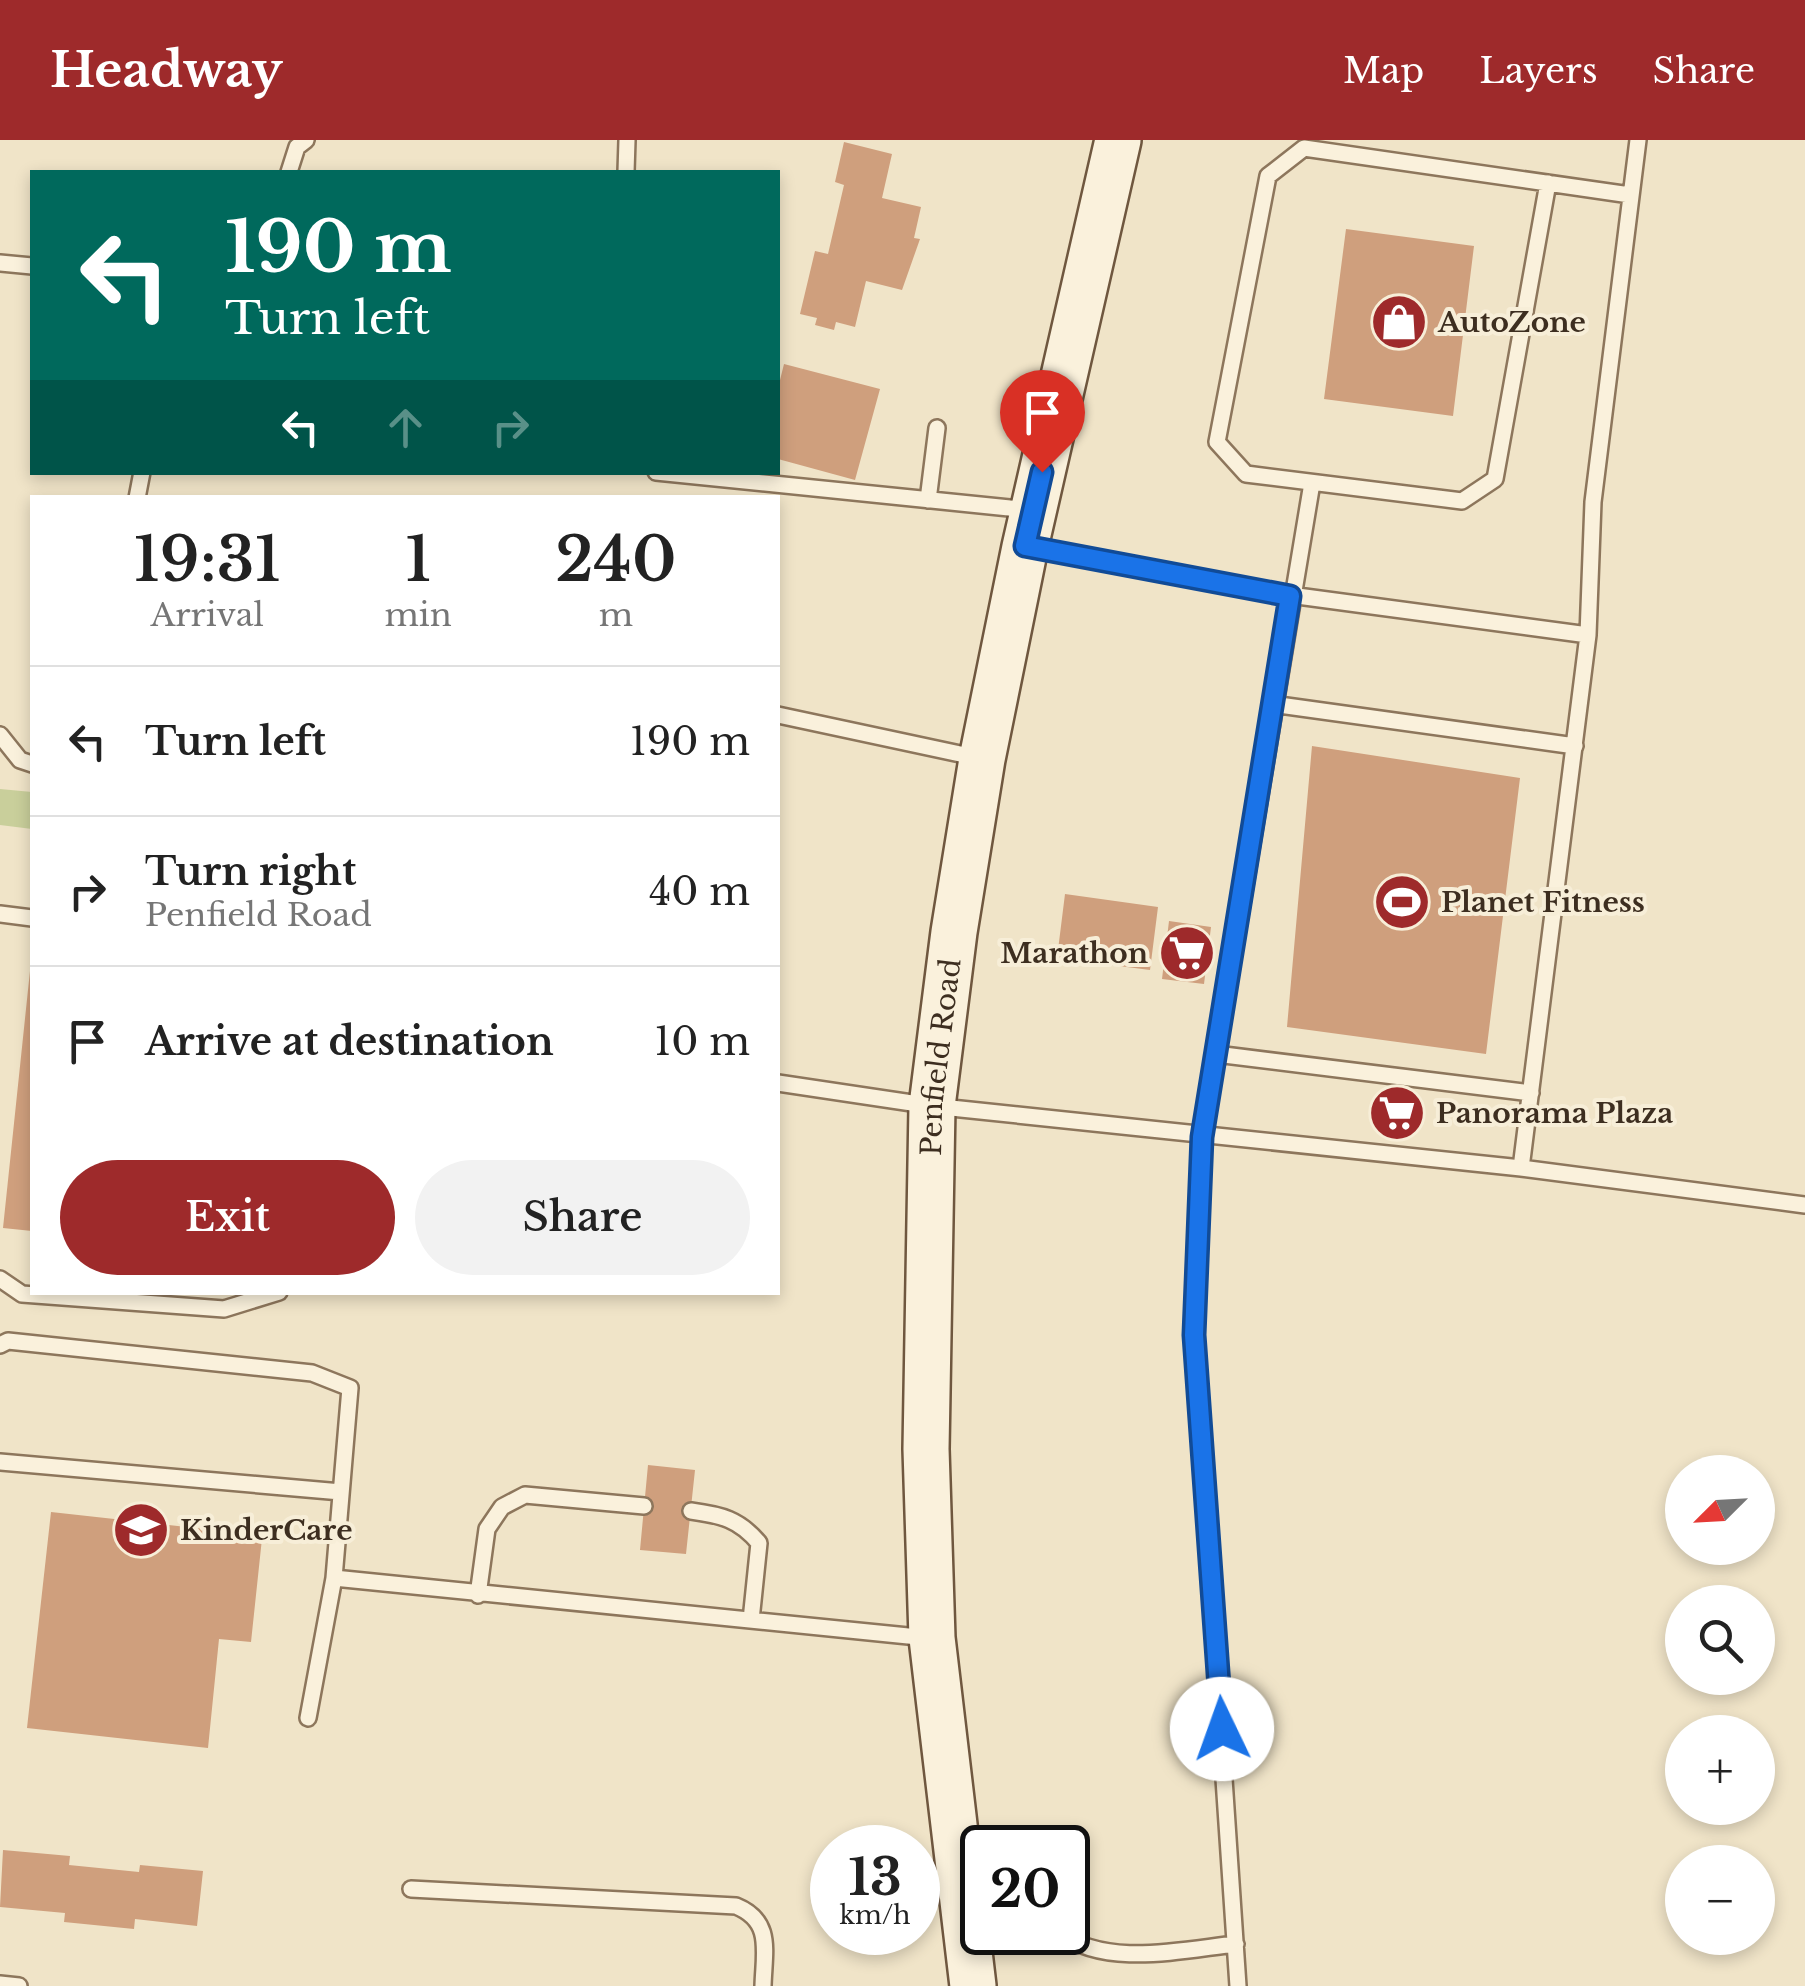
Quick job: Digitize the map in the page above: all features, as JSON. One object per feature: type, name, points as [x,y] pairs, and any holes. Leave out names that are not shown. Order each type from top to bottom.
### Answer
[{"type":"main road","name":"Penfield Road","points":[[973,1986],[962,1819],[932,1638],[926,1373],[932,1106],[982,759],[1029,528],[1118,140]]},
{"type":"lane","points":[[290,170],[296,147],[306,140]]},
{"type":"lane","points":[[626,170],[627,140]]},
{"type":"lane","points":[[1521,1168],[1588,636],[1593,502],[1638,140]]},
{"type":"lane","points":[[1548,184],[1495,480],[1462,501],[1246,474],[1217,442],[1268,176],[1304,148],[1630,195]]},
{"type":"lane","points":[[0,264],[30,266]]},
{"type":"lane","points":[[928,500],[938,428]]},
{"type":"lane","points":[[685,475],[928,500],[1290,596],[1588,636]]},
{"type":"lane","points":[[1238,1986],[1194,1335],[1202,1137],[1312,483]]},
{"type":"lane","points":[[1272,704],[1575,746]]},
{"type":"lane","points":[[780,715],[982,759]]},
{"type":"lane","points":[[0,735],[20,760],[30,763]]},
{"type":"lane","points":[[0,914],[30,918]]},
{"type":"lane","points":[[1216,1054],[1531,1093]]},
{"type":"lane","points":[[780,1083],[932,1106],[1521,1168],[1805,1206]]},
{"type":"lane","points":[[0,1279],[22,1294],[30,1295]]},
{"type":"lane","points":[[35,1295],[224,1309],[268,1295]]},
{"type":"lane","points":[[0,1345],[27,1343],[312,1372],[350,1388],[334,1578],[308,1718]]},
{"type":"lane","points":[[0,1462],[342,1492]]},
{"type":"lane","points":[[478,1596],[487,1529],[502,1507],[525,1495],[644,1506]]},
{"type":"lane","points":[[691,1511],[743,1524],[758,1543],[751,1620]]},
{"type":"lane","points":[[334,1578],[478,1596],[932,1638]]},
{"type":"lane","points":[[411,1889],[736,1906],[755,1914],[765,1930],[763,1986]]},
{"type":"lane","points":[[1090,1949],[1153,1954],[1236,1944]]},
{"type":"lane","points":[[0,1984],[19,1986]]},
{"type":"green space","points":[[0,789],[30,792],[30,829],[0,825]]},
{"type":"building","points":[[844,142],[892,154],[882,198],[921,207],[914,238],[920,239],[902,290],[866,281],[855,327],[836,322],[834,330],[815,325],[817,318],[800,314],[815,251],[828,254],[844,185],[835,182]]},
{"type":"building","name":"AutoZone","points":[[1346,229],[1474,246],[1453,416],[1324,399]]},
{"type":"building","points":[[784,364],[880,389],[855,480],[780,460],[780,380]]},
{"type":"building","name":"Planet Fitness","points":[[1312,746],[1520,778],[1486,1054],[1287,1027]]},
{"type":"building","points":[[1065,894],[1158,907],[1150,970],[1057,958]]},
{"type":"building","name":"Marathon","points":[[1169,921],[1211,927],[1204,984],[1162,979]]},
{"type":"building","points":[[30,971],[30,1231],[3,1228]]},
{"type":"building","points":[[648,1465],[695,1470],[686,1554],[640,1550]]},
{"type":"building","points":[[51,1512],[232,1532],[233,1526],[263,1529],[251,1642],[219,1639],[208,1748],[27,1728]]},
{"type":"building","points":[[3,1850],[70,1856],[69,1865],[139,1872],[140,1865],[203,1871],[197,1926],[135,1919],[134,1929],[64,1922],[65,1913],[0,1907]]},
{"type":"place","name":"AutoZone","points":[[1399,322]]},
{"type":"place","name":"Planet Fitness","points":[[1402,902]]},
{"type":"place","name":"Marathon","points":[[1187,953]]},
{"type":"place","name":"Panorama Plaza","points":[[1397,1113]]},
{"type":"place","name":"KinderCare","points":[[141,1530]]},
{"type":"route","points":[[1042,472],[1025,546],[1290,596],[1202,1137],[1194,1335],[1222,1729]]}]
